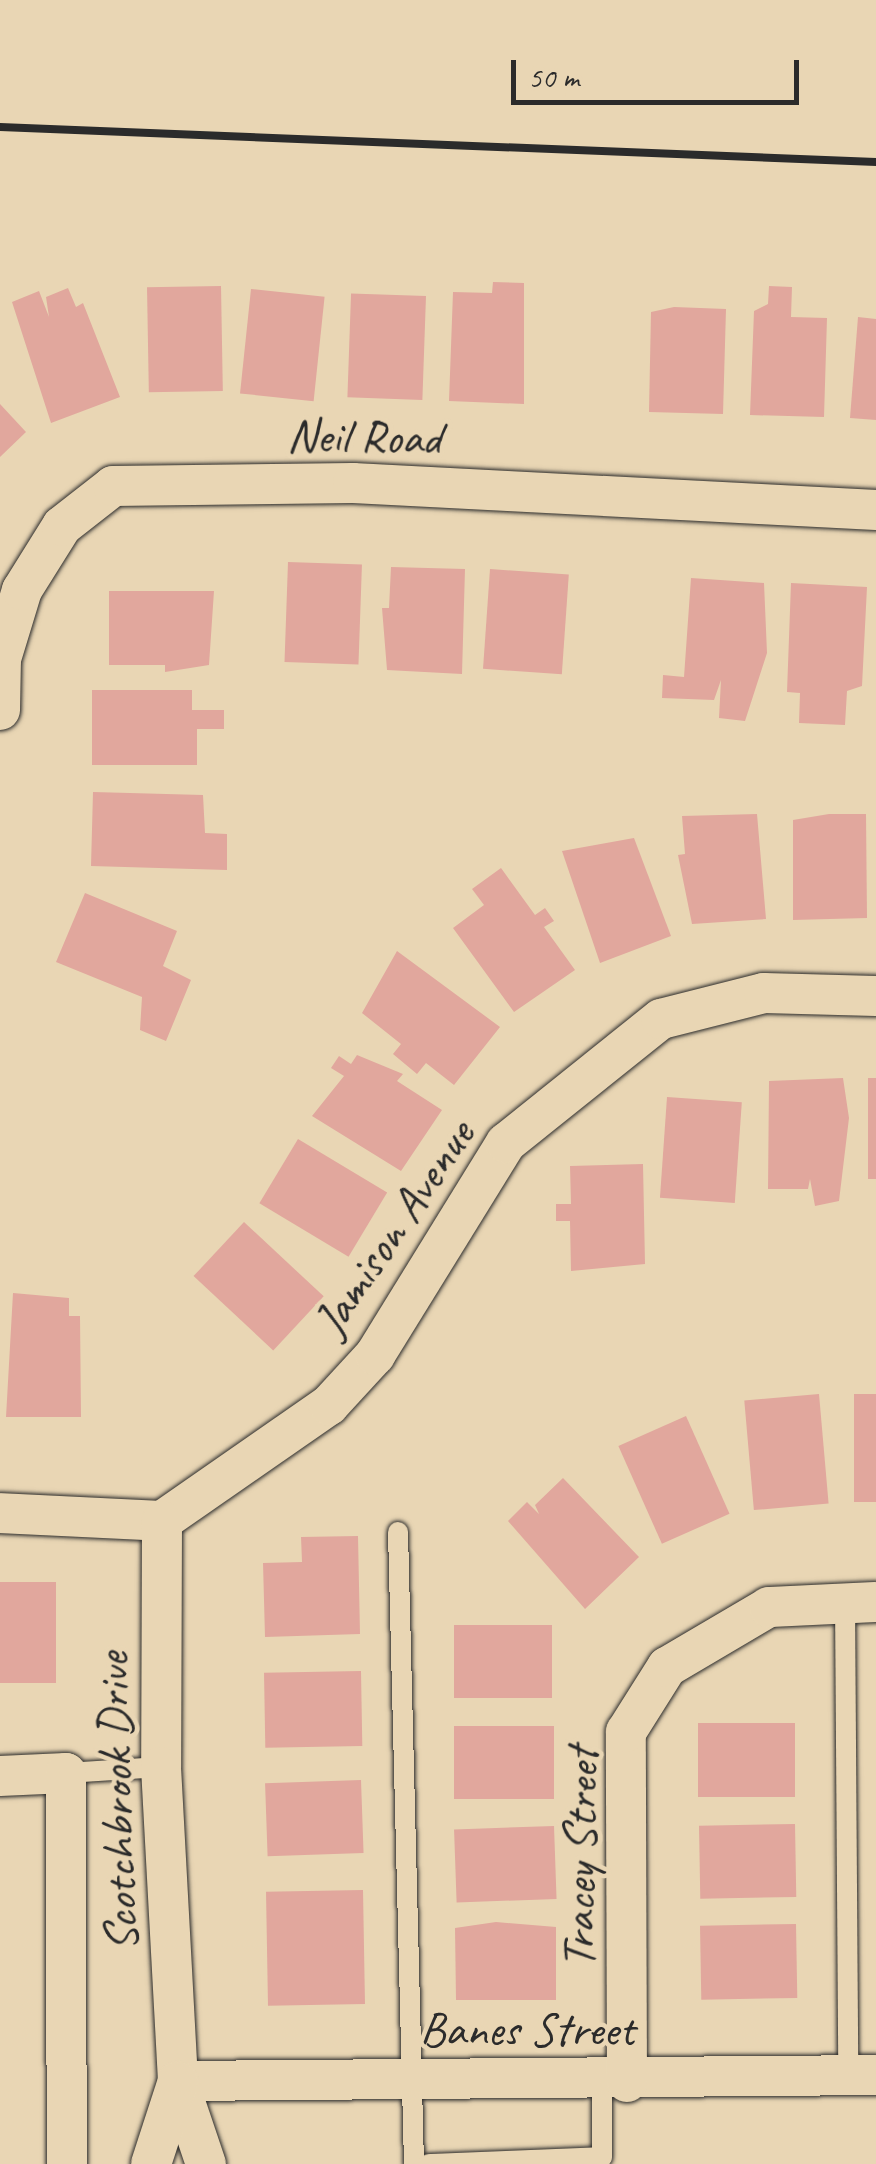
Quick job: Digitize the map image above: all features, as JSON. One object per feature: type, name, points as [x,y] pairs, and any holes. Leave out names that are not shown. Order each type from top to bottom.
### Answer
[{"type":"street","name":"Neil Road","points":[[0,710],[1,659],[22,590],[62,526],[114,486],[353,484],[876,510]]},
{"type":"street","name":"Jamison Avenue","points":[[162,1521],[329,1405],[376,1355],[506,1143],[613,1049],[661,1018],[764,994],[876,996]]},
{"type":"street","points":[[0,1513],[162,1521]]},
{"type":"street","name":"Scotchbrook Drive","points":[[162,1521],[161,1767],[178,2080],[206,2164]]},
{"type":"street","name":"Tracey Street","points":[[615,2083],[626,1732],[667,1667],[769,1607],[858,1600]]},
{"type":"street","points":[[0,1776],[66,1773],[67,2164]]},
{"type":"street","name":"Banes Street","points":[[178,2080],[615,2083],[862,2075]]},
{"type":"street","name":"Scotchbrook Drive","points":[[151,2164],[178,2080]]},
{"type":"lane","points":[[398,1532],[414,2164]]},
{"type":"lane","points":[[858,1600],[862,2075]]},
{"type":"lane","points":[[66,1773],[161,1767]]},
{"type":"lane","points":[[429,2164],[602,2161],[615,2083]]},
{"type":"building","points":[[493,282],[524,283],[524,404],[449,401],[453,292],[492,293]]},
{"type":"building","points":[[221,286],[223,391],[149,392],[147,287]]},
{"type":"building","points":[[769,286],[792,287],[791,317],[827,318],[824,417],[750,415],[754,311],[768,304]]},
{"type":"building","points":[[68,288],[76,307],[83,303],[120,397],[51,423],[12,302],[39,291],[49,317],[46,297]]},
{"type":"building","points":[[251,289],[325,297],[314,401],[240,393]]},
{"type":"building","points":[[351,293],[426,296],[422,400],[347,397]]},
{"type":"building","points":[[674,307],[726,309],[723,414],[649,412],[651,312]]},
{"type":"building","points":[[858,317],[876,319],[876,420],[850,418]]},
{"type":"building","points":[[0,404],[26,432],[0,457]]},
{"type":"building","points":[[288,562],[362,565],[358,665],[285,662]]},
{"type":"building","points":[[391,567],[465,569],[462,674],[387,670],[382,608],[389,608]]},
{"type":"building","points":[[490,569],[569,575],[562,674],[483,669]]},
{"type":"building","points":[[691,578],[764,583],[767,653],[745,721],[719,718],[721,680],[714,700],[662,698],[663,675],[684,677]]},
{"type":"building","points":[[791,583],[867,587],[862,686],[847,691],[845,725],[799,723],[800,693],[787,692]]},
{"type":"building","points":[[109,591],[214,591],[209,665],[165,672],[165,665],[109,665]]},
{"type":"building","points":[[92,690],[192,690],[192,710],[224,710],[224,729],[197,729],[197,765],[92,765]]},
{"type":"building","points":[[93,792],[203,795],[205,833],[227,834],[227,870],[91,866]]},
{"type":"building","points":[[757,814],[766,919],[692,924],[678,855],[685,854],[682,816]]},
{"type":"building","points":[[829,814],[866,814],[867,918],[793,920],[793,820]]},
{"type":"building","points":[[634,838],[671,936],[600,963],[562,851]]},
{"type":"building","points":[[501,868],[535,915],[545,908],[554,921],[544,927],[575,970],[514,1012],[453,928],[484,905],[472,889]]},
{"type":"building","points":[[85,893],[177,931],[163,966],[191,980],[166,1041],[140,1030],[142,997],[56,962]]},
{"type":"building","points":[[397,951],[500,1027],[454,1085],[426,1063],[417,1074],[393,1054],[401,1044],[362,1013]]},
{"type":"building","points":[[357,1055],[403,1074],[397,1081],[442,1110],[401,1171],[312,1116],[344,1076],[331,1068],[339,1056],[351,1064]]},
{"type":"building","points":[[843,1078],[849,1118],[839,1201],[815,1206],[810,1179],[808,1189],[768,1189],[769,1081]]},
{"type":"building","points":[[868,1078],[876,1078],[876,1179],[868,1179]]},
{"type":"building","points":[[667,1097],[742,1102],[735,1203],[660,1198]]},
{"type":"building","points":[[298,1139],[387,1193],[349,1257],[259,1203]]},
{"type":"building","points":[[643,1164],[645,1264],[571,1271],[570,1221],[556,1221],[556,1204],[571,1204],[570,1166]]},
{"type":"building","points":[[244,1222],[324,1296],[273,1350],[194,1276]]},
{"type":"building","points":[[13,1293],[69,1298],[69,1316],[80,1316],[81,1417],[6,1417]]},
{"type":"building","points":[[819,1394],[829,1504],[754,1510],[744,1401]]},
{"type":"building","points":[[854,1394],[876,1394],[876,1502],[854,1502]]},
{"type":"building","points":[[686,1416],[730,1514],[662,1544],[618,1446]]},
{"type":"building","points":[[563,1478],[639,1557],[585,1609],[508,1521],[527,1502],[539,1514],[535,1505]]},
{"type":"building","points":[[358,1536],[360,1634],[265,1637],[263,1563],[302,1562],[301,1537]]},
{"type":"building","points":[[0,1582],[56,1582],[56,1683],[0,1683]]},
{"type":"building","points":[[454,1625],[552,1625],[552,1698],[454,1698]]},
{"type":"building","points":[[361,1671],[362,1746],[265,1748],[264,1673]]},
{"type":"building","points":[[698,1723],[795,1723],[795,1797],[698,1797]]},
{"type":"building","points":[[454,1726],[554,1726],[554,1799],[454,1799]]},
{"type":"building","points":[[361,1780],[364,1853],[268,1856],[265,1783]]},
{"type":"building","points":[[795,1824],[796,1897],[700,1899],[699,1826]]},
{"type":"building","points":[[554,1826],[557,1899],[457,1902],[454,1829]]},
{"type":"building","points":[[363,1890],[365,2004],[268,2006],[266,1892]]},
{"type":"building","points":[[496,1922],[556,1927],[556,2000],[456,2000],[455,1928]]},
{"type":"building","points":[[796,1924],[797,1998],[701,2000],[700,1926]]},
{"type":"railway","points":[[0,127],[876,162]]}]
